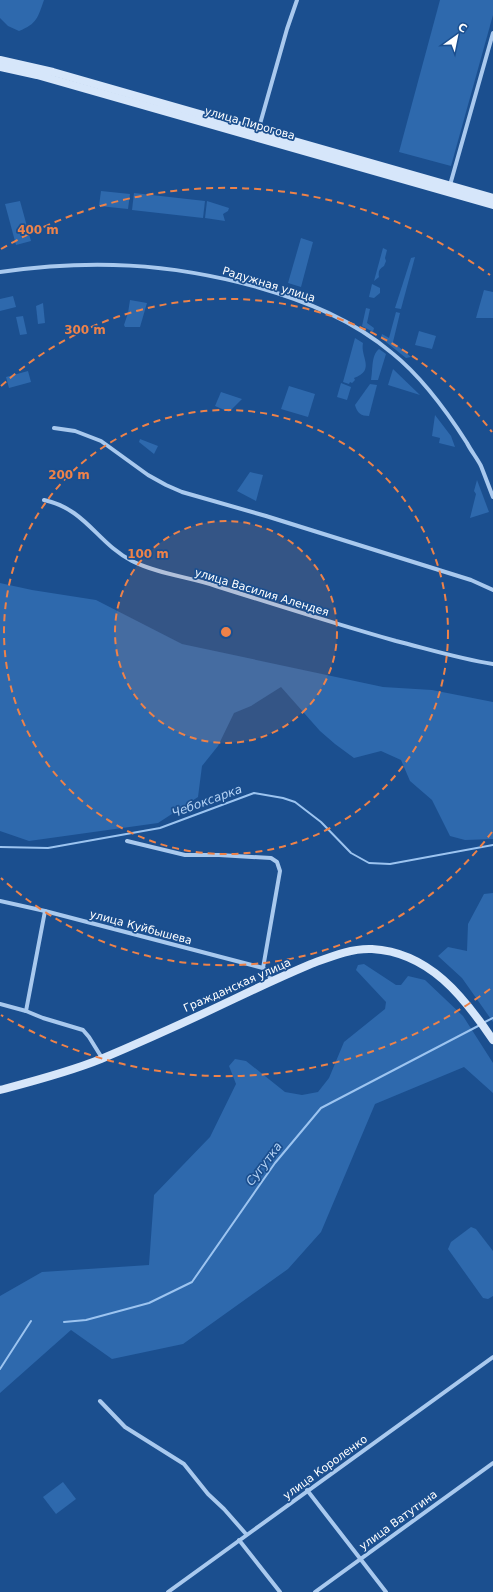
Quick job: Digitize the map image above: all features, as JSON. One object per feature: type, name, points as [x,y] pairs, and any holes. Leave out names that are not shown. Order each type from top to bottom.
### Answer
[{"type":"main road","name":"улица Пирогова","points":[[0,61],[449,188],[493,198]]},
{"type":"main road","name":"улица Пирогова","points":[[0,67],[38,72]]},
{"type":"main road","name":"улица Пирогова","points":[[449,188],[493,205]]},
{"type":"main road","name":"Гражданская улица","points":[[0,1090],[82,1066],[271,981],[344,952],[356,950],[379,950],[402,955],[415,960],[431,970],[459,994],[472,1009],[493,1040]]},
{"type":"street","points":[[257,134],[287,29],[297,0]]},
{"type":"street","points":[[449,188],[493,33]]},
{"type":"street","name":"Радужная улица","points":[[0,272],[45,266],[98,264],[173,269],[203,274],[254,286],[317,307],[376,340],[392,352],[416,375],[457,428],[480,466],[493,497]]},
{"type":"street","points":[[54,428],[68,429],[83,433],[101,441],[152,478],[182,492],[266,516],[471,580],[493,590]]},
{"type":"street","name":"улица Василия Алендея","points":[[44,500],[57,502],[68,508],[79,516],[119,553],[132,561],[343,626],[448,655],[493,664]]},
{"type":"street","points":[[128,841],[185,856],[271,858],[277,862],[280,871],[262,968],[268,973],[271,981]]},
{"type":"street","name":"улица Куйбышева","points":[[0,901],[45,911],[262,968]]},
{"type":"street","points":[[26,1011],[45,911]]},
{"type":"street","points":[[0,1004],[82,1030],[89,1037],[102,1058]]},
{"type":"street","name":"улица Короленко","points":[[168,1592],[246,1534],[493,1357]]},
{"type":"street","points":[[100,1401],[126,1427],[184,1464],[208,1494],[224,1509],[246,1534]]},
{"type":"street","name":"улица Ватутина","points":[[315,1592],[493,1463]]},
{"type":"street","points":[[307,1490],[386,1592]]},
{"type":"street","points":[[239,1540],[280,1592]]},
{"type":"shaded area","points":[[0,0],[44,0],[33,23],[19,31],[8,26],[0,18]]},
{"type":"shaded area","points":[[440,0],[493,0],[493,15],[451,166],[399,152]]},
{"type":"shaded area","points":[[101,191],[130,194],[128,209],[99,206]]},
{"type":"shaded area","points":[[134,193],[205,201],[203,218],[132,210]]},
{"type":"shaded area","points":[[20,201],[31,241],[16,245],[5,204]]},
{"type":"shaded area","points":[[207,201],[229,208],[228,211],[223,214],[225,221],[205,218]]},
{"type":"shaded area","points":[[301,238],[313,242],[301,287],[288,283]]},
{"type":"shaded area","points":[[383,248],[387,250],[385,258],[386,261],[384,266],[379,271],[379,277],[374,281]]},
{"type":"shaded area","points":[[415,257],[401,309],[395,308],[411,258]]},
{"type":"shaded area","points":[[372,284],[380,288],[380,293],[374,298],[369,297]]},
{"type":"shaded area","points":[[484,290],[493,292],[493,318],[476,318]]},
{"type":"shaded area","points":[[13,296],[16,307],[0,311],[0,299]]},
{"type":"shaded area","points":[[130,300],[147,303],[140,327],[125,327],[124,325]]},
{"type":"shaded area","points":[[43,303],[45,323],[38,324],[36,306]]},
{"type":"shaded area","points":[[366,308],[370,309],[367,323],[374,328],[373,332],[362,326]]},
{"type":"shaded area","points":[[396,312],[400,313],[393,342],[411,357],[406,358],[381,338],[382,334],[389,338]]},
{"type":"shaded area","points":[[23,316],[27,334],[20,335],[16,317]]},
{"type":"shaded area","points":[[419,331],[436,336],[432,349],[415,345]]},
{"type":"shaded area","points":[[355,338],[363,343],[366,367],[361,375],[354,378],[355,380],[349,384],[343,382]]},
{"type":"shaded area","points":[[379,349],[386,354],[378,380],[371,380],[373,359]]},
{"type":"shaded area","points":[[393,369],[420,395],[388,385]]},
{"type":"shaded area","points":[[28,371],[31,382],[9,388],[6,377]]},
{"type":"shaded area","points":[[341,383],[351,387],[347,400],[337,397]]},
{"type":"shaded area","points":[[370,384],[377,385],[369,416],[366,416],[358,412],[355,405]]},
{"type":"shaded area","points":[[289,386],[315,394],[308,417],[281,409]]},
{"type":"shaded area","points":[[221,392],[242,399],[229,412],[215,406]]},
{"type":"shaded area","points":[[435,415],[451,436],[455,447],[439,443],[440,438],[432,436]]},
{"type":"shaded area","points":[[140,439],[158,446],[154,454],[139,442]]},
{"type":"shaded area","points":[[250,472],[263,475],[256,501],[237,491]]},
{"type":"shaded area","points":[[477,480],[489,512],[470,518],[476,494],[474,491]]},
{"type":"shaded area","points":[[0,583],[32,590],[96,600],[182,644],[383,687],[432,690],[493,702],[493,839],[465,840],[450,836],[432,800],[410,781],[401,760],[381,751],[354,758],[320,731],[281,687],[251,706],[234,713],[218,746],[202,766],[198,797],[158,823],[29,841],[0,831]]},
{"type":"shaded area","points":[[493,893],[493,1022],[462,978],[438,956],[448,947],[467,951],[468,924],[484,894]]},
{"type":"shaded area","points":[[364,964],[396,985],[401,985],[408,976],[425,980],[463,1016],[493,1063],[493,1093],[464,1067],[375,1104],[321,1232],[288,1269],[183,1344],[112,1359],[71,1330],[0,1393],[0,1296],[42,1272],[149,1265],[154,1195],[210,1137],[236,1084],[229,1066],[235,1059],[246,1061],[285,1092],[302,1095],[318,1092],[329,1078],[344,1042],[385,1009],[386,1002],[356,970],[358,965]]},
{"type":"shaded area","points":[[471,1227],[476,1229],[493,1251],[493,1296],[488,1299],[483,1298],[448,1249],[451,1242]]},
{"type":"shaded area","points":[[63,1482],[76,1499],[56,1514],[43,1497]]},
{"type":"waterway","name":"Чебоксарка","points":[[0,847],[48,848],[160,828],[254,793],[283,798],[295,802],[321,822],[351,853],[369,863],[390,864],[493,845]]},
{"type":"waterway","name":"Сугутка","points":[[483,1023],[493,1018]]},
{"type":"waterway","name":"Сугутка","points":[[64,1322],[86,1320],[149,1303],[192,1282],[275,1163],[321,1108],[480,1025]]},
{"type":"waterway","name":"Сугутка","points":[[0,1369],[31,1321]]}]
